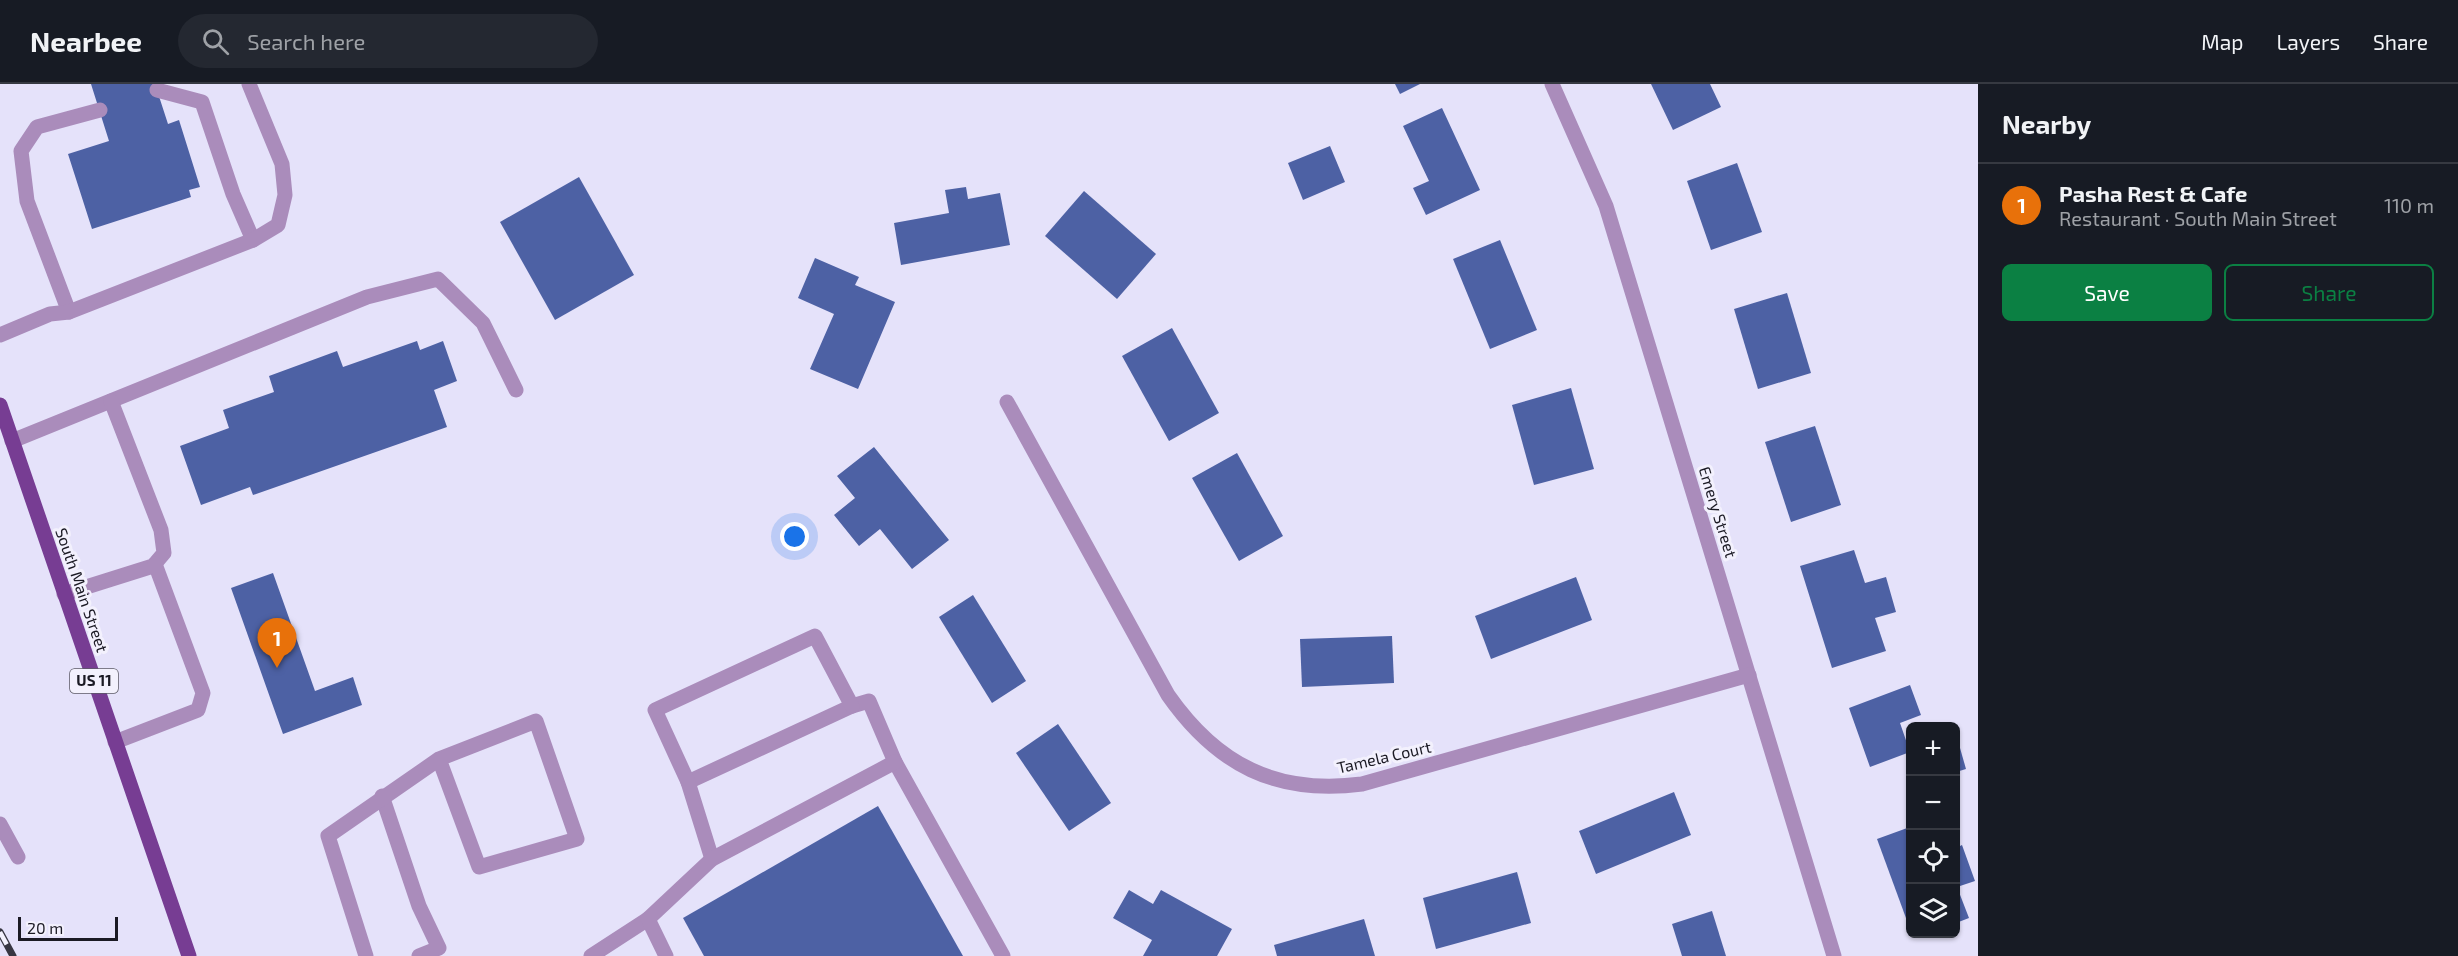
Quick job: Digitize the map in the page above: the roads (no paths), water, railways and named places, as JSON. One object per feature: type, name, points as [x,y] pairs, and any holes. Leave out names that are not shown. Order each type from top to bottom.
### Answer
[{"type":"main road","name":"South Main Street","points":[[0,405],[189,956]]},
{"type":"street","points":[[0,335],[50,314],[69,312],[253,240],[278,225],[285,195],[282,164],[249,84]]},
{"type":"street","name":"Emery Street","points":[[1552,84],[1606,206],[1834,956]]},
{"type":"street","points":[[157,90],[202,102],[233,194],[253,240]]},
{"type":"street","points":[[69,312],[27,201],[21,151],[37,127],[100,110]]},
{"type":"street","points":[[12,441],[368,297],[438,279],[483,323],[516,390]]},
{"type":"street","points":[[64,594],[154,564],[164,553],[162,530],[111,401]]},
{"type":"street","name":"Tamela Court","points":[[1006,402],[1168,695],[1183,716],[1219,750],[1263,776],[1314,787],[1362,784],[1749,675]]},
{"type":"street","points":[[116,742],[198,710],[203,693],[154,564]]},
{"type":"street","points":[[712,859],[688,782],[655,710],[815,636],[852,706]]},
{"type":"street","points":[[688,782],[852,706],[869,701],[895,762],[1003,956]]},
{"type":"street","points":[[366,956],[328,836],[382,796],[439,759],[536,721],[578,839],[479,867],[439,759]]},
{"type":"street","points":[[591,956],[648,919],[712,859],[895,762]]},
{"type":"street","points":[[382,796],[419,906],[439,948],[419,956]]},
{"type":"street","points":[[0,824],[18,857]]},
{"type":"street","points":[[648,919],[666,956]]},
{"type":"railway","points":[[0,932],[13,956]]},
{"type":"place","name":"Pasha Rest & Cafe","points":[[277,668]]}]
